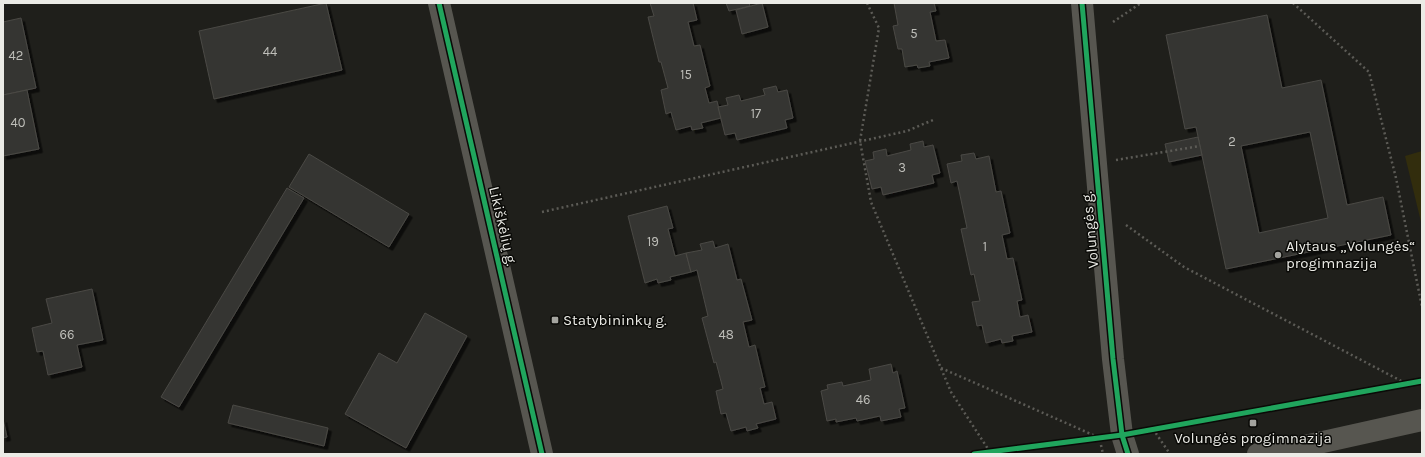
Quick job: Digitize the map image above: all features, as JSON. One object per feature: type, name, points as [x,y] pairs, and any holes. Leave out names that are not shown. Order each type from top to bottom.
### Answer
[{"type":"street","name":"Likiškėlių g.","points":[[438,3],[542,454]]},
{"type":"street","name":"Volungės g.","points":[[1082,3],[1113,359],[1125,444]]},
{"type":"street","points":[[1258,454],[1296,448],[1422,420]]},
{"type":"path","points":[[867,3],[878,28],[860,141],[872,202],[951,392],[990,452]]},
{"type":"path","points":[[1113,22],[1141,3]]},
{"type":"path","points":[[1293,3],[1369,72],[1396,178],[1422,307]]},
{"type":"path","points":[[542,212],[907,131],[933,120]]},
{"type":"path","points":[[1096,163],[1200,146]]},
{"type":"path","points":[[1126,225],[1184,267],[1407,384]]},
{"type":"path","points":[[941,368],[1100,438],[1125,444],[1153,429],[1422,381]]},
{"type":"path","points":[[1153,429],[1170,454]]},
{"type":"path","points":[[974,454],[1100,438]]},
{"type":"path","points":[[1100,438],[1102,454]]},
{"type":"shaded area","points":[[1422,151],[1422,226],[1405,156]]},
{"type":"building","points":[[326,3],[342,70],[214,99],[199,31]]},
{"type":"building","points":[[650,3],[693,3],[697,20],[688,22],[694,46],[700,45],[710,86],[705,88],[709,103],[717,101],[721,118],[701,123],[703,128],[692,130],[691,126],[676,130],[671,112],[666,114],[661,90],[668,88],[661,62],[659,62],[648,17],[654,16]]},
{"type":"building","points":[[726,3],[749,3],[750,6],[729,11]]},
{"type":"building","points":[[762,3],[768,27],[742,34],[736,10]]},
{"type":"building","points":[[894,3],[934,3],[936,11],[930,12],[936,41],[945,40],[949,58],[929,62],[930,66],[918,68],[917,65],[905,67],[902,49],[898,49],[893,26],[898,25]]},
{"type":"building","points":[[1267,15],[1282,88],[1321,80],[1347,205],[1383,197],[1391,235],[1226,269],[1196,127],[1185,129],[1166,35]],"holes":[[[1310,132],[1328,218],[1259,233],[1241,146]]]},
{"type":"building","points":[[21,18],[36,88],[3,95],[3,22]]},
{"type":"building","points":[[776,86],[778,92],[787,90],[793,118],[785,120],[787,128],[737,140],[735,133],[725,135],[718,107],[728,105],[726,98],[739,95],[741,101],[765,95],[763,89]]},
{"type":"building","points":[[27,90],[39,149],[3,156],[3,95]]},
{"type":"building","points":[[1198,137],[1202,155],[1169,162],[1165,144]]},
{"type":"building","points":[[923,141],[924,147],[933,145],[940,173],[932,175],[934,183],[883,195],[881,187],[872,189],[865,161],[874,159],[873,152],[886,149],[887,156],[911,150],[910,144]]},
{"type":"building","points":[[974,153],[976,159],[989,156],[996,192],[1001,191],[1010,233],[1002,235],[1007,259],[1013,258],[1022,300],[1017,301],[1020,317],[1028,315],[1032,332],[1012,336],[1013,341],[1002,343],[1001,339],[986,343],[982,325],[977,326],[972,302],[980,301],[974,274],[971,275],[961,229],[967,228],[957,181],[951,183],[947,164],[962,161],[961,155]]},
{"type":"building","points":[[309,154],[409,214],[389,247],[289,187]]},
{"type":"building","points":[[287,188],[304,198],[179,407],[161,397]]},
{"type":"building","points":[[667,206],[673,228],[668,229],[675,256],[686,253],[691,272],[670,277],[671,280],[658,283],[657,279],[645,283],[628,216]]},
{"type":"building","points":[[713,241],[715,248],[728,244],[737,280],[741,279],[752,320],[743,322],[749,347],[755,345],[765,387],[760,388],[764,404],[772,402],[776,419],[756,424],[758,428],[747,431],[746,427],[731,431],[726,413],[721,414],[716,391],[723,389],[716,362],[714,363],[702,318],[708,316],[697,270],[691,272],[686,253],[702,250],[700,244]]},
{"type":"building","points":[[92,289],[103,340],[77,345],[82,367],[48,375],[43,351],[37,352],[32,328],[52,323],[46,299]]},
{"type":"building","points":[[425,313],[467,336],[406,448],[345,414],[379,353],[397,363]]},
{"type":"building","points":[[891,364],[893,373],[897,371],[905,408],[899,409],[901,417],[881,421],[880,416],[857,421],[856,418],[836,422],[836,419],[827,421],[821,391],[828,389],[827,385],[842,382],[843,386],[871,380],[869,369]]},
{"type":"building","points":[[233,405],[328,428],[324,446],[228,423]]},
{"type":"building","points":[[3,419],[7,437],[3,438]]},
{"type":"cycle path","points":[[439,3],[542,454]]},
{"type":"cycle path","points":[[1082,3],[1113,359],[1122,435],[1128,454]]},
{"type":"cycle path","points":[[974,454],[1122,435],[1422,381]]},
{"type":"place","name":"Alytaus „Volungės“ progimnazija","points":[[1278,255]]},
{"type":"place","name":"Statybininkų g.","points":[[555,320]]},
{"type":"place","name":"Volungės progimnazija","points":[[1253,423]]}]
